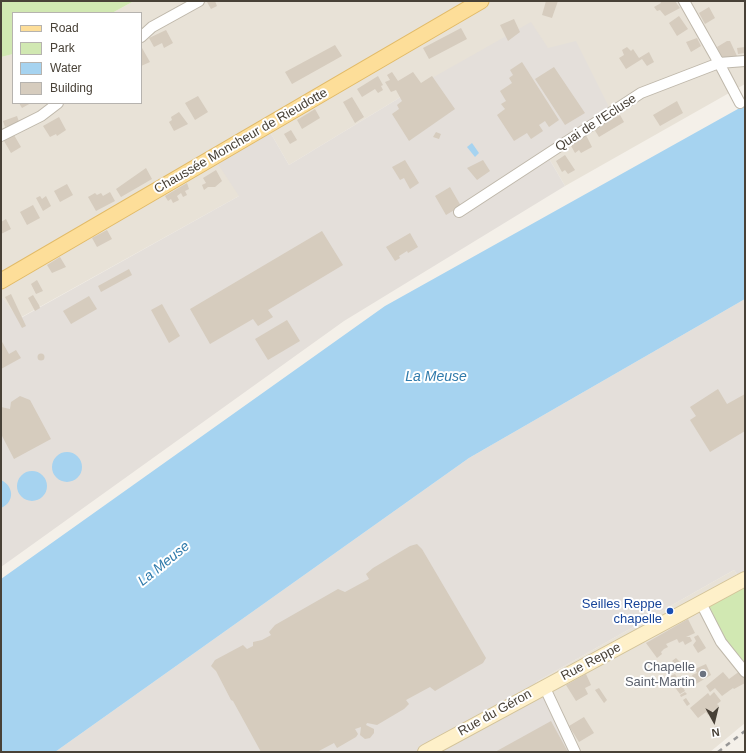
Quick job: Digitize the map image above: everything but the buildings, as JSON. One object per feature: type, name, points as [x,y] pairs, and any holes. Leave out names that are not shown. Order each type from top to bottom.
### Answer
[{"type":"main road","name":"Chaussée Moncheur de Rieudotte","points":[[1,281],[481,1]]},
{"type":"main road","name":"Rue Reppe","points":[[544,686],[745,579]]},
{"type":"main road","name":"Rue du Géron","points":[[425,752],[544,686]]},
{"type":"street","points":[[142,36],[152,27],[199,1]]},
{"type":"street","points":[[684,1],[720,62],[740,104]]},
{"type":"street","name":"Quai de l'Ecluse","points":[[459,212],[641,93],[720,62],[745,61]]},
{"type":"street","points":[[1,136],[41,116],[57,104]]},
{"type":"street","points":[[701,603],[721,642],[745,672]]},
{"type":"street","points":[[544,686],[575,752]]},
{"type":"shaded area","points":[[134,1],[745,1],[745,84],[565,186],[544,150],[432,78],[289,165],[270,132],[239,196],[18,319],[1,296],[1,57],[12,54],[12,104],[142,104],[142,12],[114,12]]},
{"type":"shaded area","points":[[531,22],[548,48],[576,41],[609,107],[544,150],[565,186],[344,321],[1,567],[1,296],[19,319],[239,196],[218,164],[270,132],[289,165],[432,78]]},
{"type":"shaded area","points":[[745,299],[745,586],[734,570],[536,682],[571,752],[55,752],[469,458]]},
{"type":"shaded area","points":[[734,570],[745,586],[745,723],[710,752],[571,752],[536,682]]},
{"type":"green space","points":[[1,1],[134,1],[114,12],[12,12],[12,54],[1,57]]},
{"type":"green space","points":[[745,586],[745,672],[703,608]]},
{"type":"water","name":"La Meuse","points":[[745,105],[745,299],[469,458],[55,752],[1,752],[1,579],[385,306]]},
{"type":"water","points":[[472,143],[479,153],[475,157],[467,147]]},
{"type":"water","points":[[67,452],[73,453],[81,461],[81,473],[73,481],[67,482],[61,481],[53,473],[52,467],[53,461],[61,453]]},
{"type":"water","points":[[32,471],[38,472],[46,480],[46,492],[38,500],[32,501],[26,500],[18,492],[17,486],[18,480],[26,472]]},
{"type":"water","points":[[1,480],[8,486],[11,498],[6,505],[1,508]]},
{"type":"railway","points":[[718,752],[745,731]]},
{"type":"place","name":"Seilles Reppe chapelle","points":[[670,611]]},
{"type":"place","name":"Chapelle Saint-Martin","points":[[703,674]]}]
